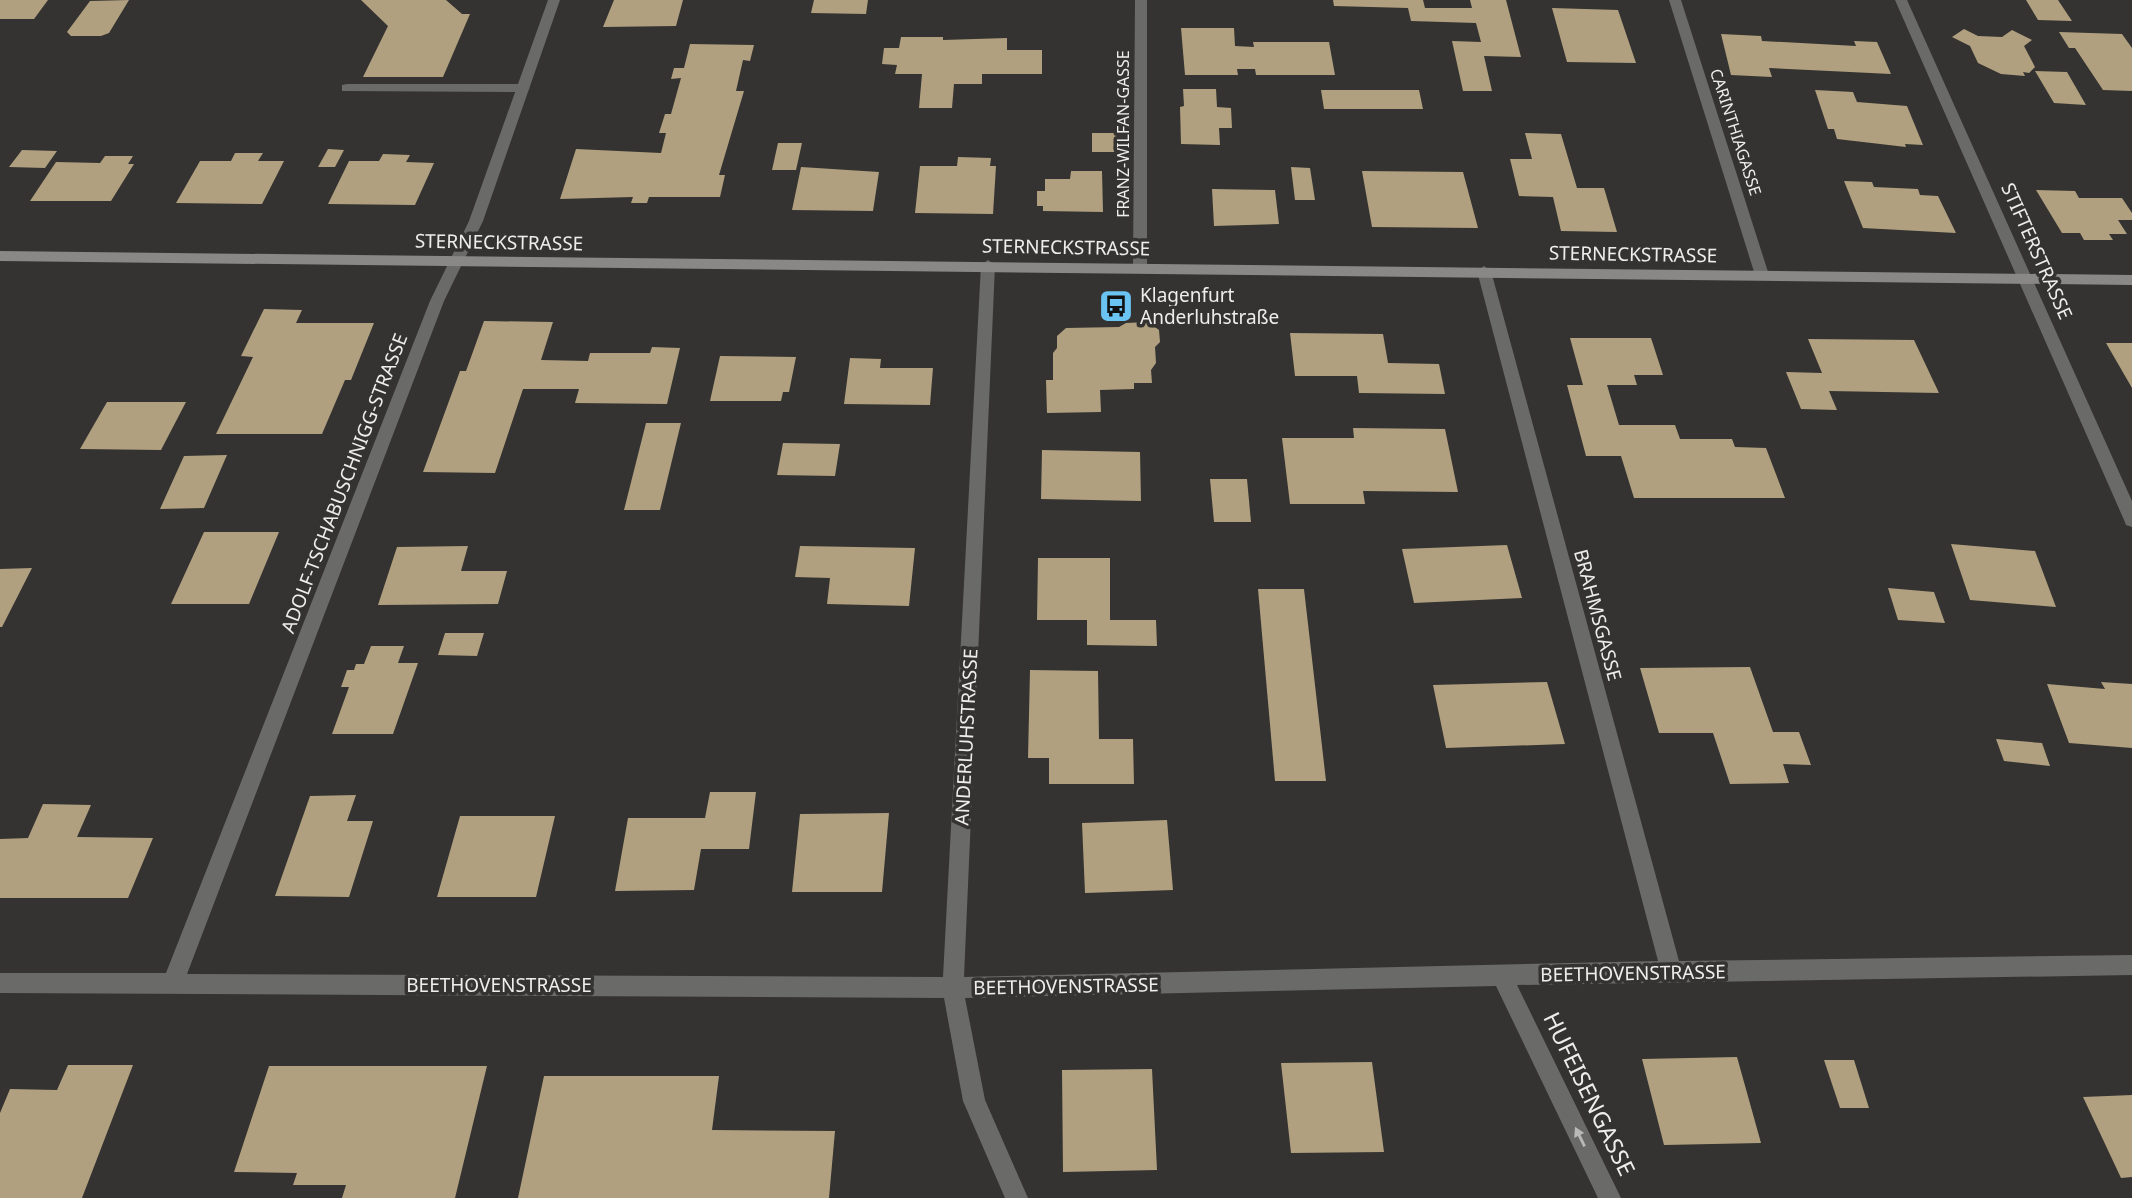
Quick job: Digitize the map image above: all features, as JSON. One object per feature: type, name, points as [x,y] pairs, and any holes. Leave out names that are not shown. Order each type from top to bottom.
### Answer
[{"type":"street","name":"ADOLF-TSCHABUSCHNIGG-STRASSE","points":[[173,983],[432,314],[476,221],[554,0]]},
{"type":"street","name":"FRANZ-WILFAN-GASSE","points":[[1140,268],[1142,0]]},
{"type":"street","name":"CARINTHIAGASSE","points":[[1675,0],[1762,275]]},
{"type":"street","name":"STIFTERSTRASSE","points":[[1901,0],[2027,278],[2132,520]]},
{"type":"street","points":[[347,88],[524,88]]},
{"type":"street","name":"STERNECKSTRASSE","points":[[0,256],[988,265],[2132,280]]},
{"type":"street","name":"ANDERLUHSTRASSE","points":[[988,265],[953,988],[974,1101],[1017,1198]]},
{"type":"street","name":"BRAHMSGASSE","points":[[1484,271],[1671,971]]},
{"type":"street","name":"BEETHOVENSTRASSE","points":[[0,983],[953,988],[1671,971],[2132,965]]},
{"type":"street","name":"HUFEISENGASSE","points":[[1503,976],[1610,1198]]},
{"type":"building","points":[[0,0],[48,0],[34,19],[0,19]]},
{"type":"building","points":[[129,0],[109,33],[101,36],[71,36],[67,32],[90,1]]},
{"type":"building","points":[[361,0],[446,0],[462,14],[470,14],[443,77],[363,77],[388,26]]},
{"type":"building","points":[[614,0],[683,0],[676,26],[603,27]]},
{"type":"building","points":[[814,0],[868,0],[866,14],[811,13]]},
{"type":"building","points":[[1333,0],[1423,0],[1425,8],[1472,8],[1470,0],[1506,0],[1521,57],[1484,56],[1492,91],[1463,91],[1452,41],[1481,42],[1476,23],[1411,21],[1408,8],[1334,6]]},
{"type":"building","points":[[2026,0],[2058,0],[2072,21],[2038,20]]},
{"type":"building","points":[[1552,8],[1618,10],[1636,63],[1567,62]]},
{"type":"building","points":[[1181,28],[1234,28],[1235,46],[1254,47],[1253,42],[1329,42],[1335,75],[1256,75],[1255,69],[1237,69],[1238,75],[1185,75]]},
{"type":"building","points":[[1964,29],[1978,36],[2002,37],[2012,30],[2032,40],[2024,46],[2035,67],[2029,73],[2023,72],[2025,76],[2001,74],[1978,63],[1970,46],[1952,37]]},
{"type":"building","points":[[2059,32],[2122,34],[2132,48],[2132,91],[2103,90],[2075,48],[2069,48]]},
{"type":"building","points":[[1721,34],[1761,36],[1762,41],[1856,46],[1854,41],[1877,42],[1891,74],[1769,68],[1772,77],[1731,75]]},
{"type":"building","points":[[901,37],[943,37],[943,40],[1007,38],[1007,50],[1042,50],[1042,74],[982,74],[982,84],[954,84],[952,108],[919,108],[922,74],[895,74],[897,65],[882,64],[884,48],[899,48]]},
{"type":"building","points":[[690,44],[754,45],[750,61],[743,60],[736,91],[744,91],[719,175],[725,175],[720,197],[649,197],[647,203],[631,203],[633,197],[560,199],[576,149],[661,153],[666,133],[659,133],[665,114],[671,114],[681,78],[671,79],[674,68],[684,68]]},
{"type":"building","points":[[2035,71],[2067,72],[2086,105],[2054,103]]},
{"type":"building","points":[[1183,89],[1216,89],[1217,107],[1231,108],[1232,128],[1219,128],[1220,145],[1181,144],[1180,107],[1184,106]]},
{"type":"building","points":[[1321,90],[1419,90],[1423,109],[1324,109]]},
{"type":"building","points":[[1815,90],[1853,92],[1857,102],[1907,106],[1923,145],[1905,144],[1906,147],[1837,139],[1834,129],[1828,129]]},
{"type":"building","points":[[1092,133],[1125,133],[1126,152],[1092,152]]},
{"type":"building","points":[[1525,133],[1561,134],[1577,188],[1604,188],[1617,232],[1561,231],[1553,197],[1519,196],[1510,159],[1532,159]]},
{"type":"building","points":[[778,143],[802,143],[796,170],[772,170]]},
{"type":"building","points":[[328,149],[344,150],[335,167],[318,167]]},
{"type":"building","points":[[22,150],[57,151],[45,168],[9,167]]},
{"type":"building","points":[[235,153],[263,153],[258,161],[284,161],[262,204],[176,203],[200,161],[231,161]]},
{"type":"building","points":[[383,154],[410,155],[406,162],[434,163],[415,205],[328,204],[349,161],[379,161]]},
{"type":"building","points":[[105,156],[133,156],[128,164],[134,164],[111,201],[30,201],[56,162],[100,163]]},
{"type":"building","points":[[958,157],[991,158],[990,166],[996,166],[993,214],[915,213],[920,166],[957,166]]},
{"type":"building","points":[[801,167],[879,172],[873,211],[792,210]]},
{"type":"building","points":[[1291,167],[1310,168],[1315,200],[1295,200]]},
{"type":"building","points":[[1071,171],[1102,171],[1103,212],[1043,211],[1043,206],[1037,206],[1037,191],[1045,191],[1045,179],[1070,179]]},
{"type":"building","points":[[1362,171],[1463,172],[1478,228],[1372,227]]},
{"type":"building","points":[[1844,181],[1872,182],[1874,187],[1918,189],[1920,195],[1938,196],[1956,233],[1863,228]]},
{"type":"building","points":[[1212,189],[1275,190],[1279,224],[1214,226]]},
{"type":"building","points":[[2036,190],[2075,191],[2079,198],[2122,198],[2132,213],[2132,220],[2118,220],[2127,234],[2109,234],[2113,240],[2084,240],[2080,233],[2062,233]]},
{"type":"building","points":[[264,309],[302,310],[296,323],[374,323],[351,380],[345,380],[322,434],[216,434],[253,357],[241,356]]},
{"type":"building","points":[[484,321],[553,322],[541,360],[588,361],[590,353],[650,353],[652,347],[680,348],[667,404],[575,403],[579,389],[523,389],[495,473],[423,472],[460,371],[466,371]]},
{"type":"building","points":[[1148,322],[1159,330],[1160,342],[1155,347],[1156,363],[1151,370],[1152,383],[1134,383],[1134,389],[1100,390],[1101,412],[1047,413],[1046,380],[1053,380],[1053,353],[1057,348],[1057,336],[1066,328],[1119,327],[1126,323]]},
{"type":"building","points":[[1290,333],[1383,334],[1388,363],[1439,364],[1445,394],[1359,393],[1357,376],[1295,376]]},
{"type":"building","points":[[1570,338],[1651,338],[1663,375],[1634,375],[1637,385],[1607,385],[1619,425],[1675,425],[1680,439],[1732,439],[1735,447],[1766,448],[1785,498],[1634,498],[1621,456],[1586,456],[1567,385],[1583,385]]},
{"type":"building","points":[[1808,339],[1914,340],[1939,393],[1829,391],[1837,410],[1801,409],[1786,372],[1822,373]]},
{"type":"building","points":[[2106,343],[2132,343],[2132,388]]},
{"type":"building","points":[[720,356],[796,357],[789,392],[783,392],[781,401],[710,401]]},
{"type":"building","points":[[850,358],[881,359],[880,368],[933,368],[930,405],[844,404]]},
{"type":"building","points":[[107,402],[186,402],[161,450],[80,449]]},
{"type":"building","points":[[646,423],[681,423],[660,510],[624,510]]},
{"type":"building","points":[[1353,428],[1445,429],[1458,492],[1363,491],[1365,504],[1290,504],[1282,438],[1354,438]]},
{"type":"building","points":[[783,443],[840,444],[835,476],[777,475]]},
{"type":"building","points":[[1042,450],[1140,452],[1141,501],[1041,499]]},
{"type":"building","points":[[227,455],[204,508],[160,509],[184,456]]},
{"type":"building","points":[[1210,479],[1247,479],[1251,522],[1214,522]]},
{"type":"building","points":[[204,532],[279,532],[249,604],[171,604]]},
{"type":"building","points":[[1951,544],[2035,551],[2056,607],[1970,600]]},
{"type":"building","points":[[1507,545],[1522,598],[1414,603],[1402,549]]},
{"type":"building","points":[[468,546],[461,571],[507,571],[498,604],[378,605],[397,547]]},
{"type":"building","points":[[800,546],[915,548],[909,606],[827,604],[830,578],[795,577]]},
{"type":"building","points":[[1038,558],[1110,558],[1110,620],[1156,620],[1157,646],[1087,645],[1087,620],[1037,620]]},
{"type":"building","points":[[32,568],[2,627],[0,627],[0,569]]},
{"type":"building","points":[[1888,588],[1934,592],[1945,623],[1898,620]]},
{"type":"building","points":[[1258,589],[1304,589],[1326,781],[1275,781]]},
{"type":"building","points":[[445,633],[484,633],[477,656],[438,655]]},
{"type":"building","points":[[371,646],[404,646],[398,663],[418,663],[393,734],[332,734],[349,687],[341,687],[347,670],[354,670],[356,664],[364,664]]},
{"type":"building","points":[[1750,667],[1773,732],[1799,732],[1811,765],[1783,764],[1789,783],[1730,784],[1713,733],[1659,733],[1640,668]]},
{"type":"building","points":[[1030,670],[1098,671],[1099,739],[1133,739],[1134,784],[1049,784],[1049,758],[1028,758]]},
{"type":"building","points":[[1547,682],[1565,744],[1446,748],[1433,685]]},
{"type":"building","points":[[2101,682],[2132,684],[2132,748],[2069,743],[2047,684],[2105,689]]},
{"type":"building","points":[[1996,739],[2042,743],[2050,766],[2004,761]]},
{"type":"building","points":[[710,792],[756,792],[749,849],[701,849],[694,890],[615,891],[628,818],[705,818]]},
{"type":"building","points":[[356,795],[347,821],[373,821],[349,897],[275,896],[310,796]]},
{"type":"building","points":[[43,804],[91,805],[77,837],[153,838],[128,898],[0,898],[0,839],[28,838]]},
{"type":"building","points":[[889,813],[882,892],[792,892],[800,814]]},
{"type":"building","points":[[460,816],[555,816],[536,897],[437,897]]},
{"type":"building","points":[[1167,820],[1173,890],[1085,893],[1082,823]]},
{"type":"building","points":[[1737,1057],[1761,1143],[1664,1145],[1642,1059]]},
{"type":"building","points":[[1824,1060],[1854,1060],[1869,1108],[1840,1108]]},
{"type":"building","points":[[1372,1062],[1384,1152],[1291,1153],[1281,1063]]},
{"type":"building","points":[[68,1065],[133,1065],[82,1198],[0,1198],[0,1113],[10,1089],[57,1090]]},
{"type":"building","points":[[269,1066],[487,1066],[455,1198],[342,1198],[346,1185],[293,1185],[297,1173],[234,1172]]},
{"type":"building","points":[[1152,1069],[1157,1170],[1063,1172],[1062,1070]]},
{"type":"building","points":[[544,1076],[719,1076],[712,1130],[835,1131],[829,1198],[518,1198]]},
{"type":"building","points":[[2132,1095],[2132,1177],[2121,1178],[2083,1097]]},
{"type":"place","name":"Klagenfurt Anderluhstraße","points":[[1116,306]]}]
